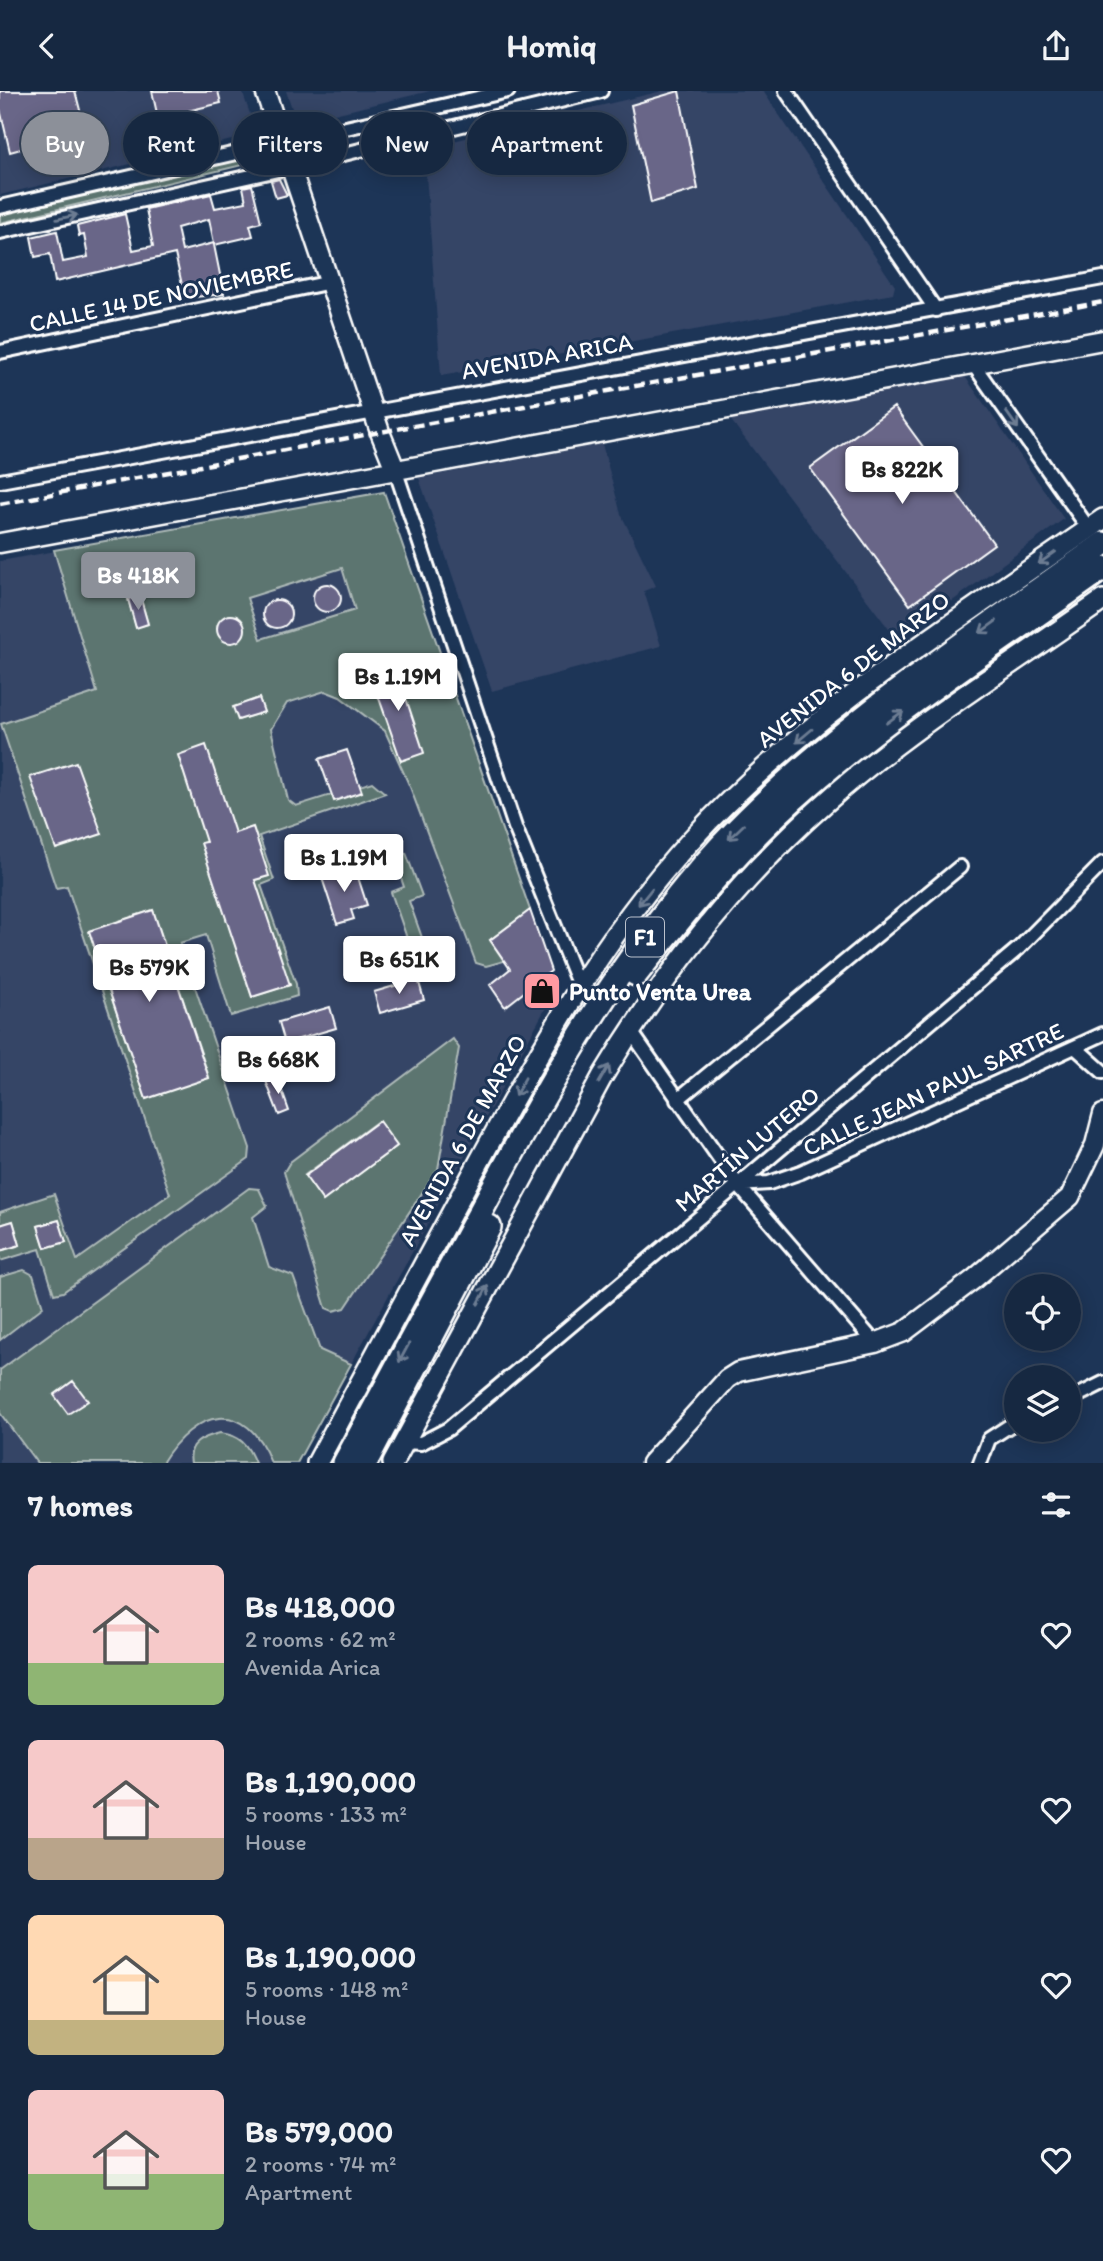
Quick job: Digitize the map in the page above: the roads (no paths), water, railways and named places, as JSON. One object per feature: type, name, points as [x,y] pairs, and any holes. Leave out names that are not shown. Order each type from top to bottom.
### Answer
[{"type":"highway","name":"AVENIDA 6 DE MARZO","points":[[345,1463],[537,1106],[587,1022],[655,923],[722,845],[798,772],[933,667],[1098,530]]},
{"type":"highway","name":"F1","points":[[365,1463],[550,1113],[623,993],[673,927],[730,860],[806,787],[863,740],[1103,568]]},
{"type":"main road","points":[[265,91],[271,112]]},
{"type":"main road","points":[[294,175],[395,469]]},
{"type":"main road","points":[[0,543],[1103,340]]},
{"type":"main road","name":"AVENIDA 6 DE MARZO","points":[[317,1463],[511,1104],[579,986],[692,839],[768,768],[852,697],[1098,530]]},
{"type":"main road","points":[[393,1463],[630,1030],[707,923],[824,803],[880,758],[1103,600]]},
{"type":"main road","points":[[651,1463],[727,1379],[738,1372],[875,1343],[904,1332],[973,1280],[1070,1197],[1095,1145],[1103,1114]]},
{"type":"street","points":[[347,128],[508,91]]},
{"type":"street","points":[[347,153],[601,91]]},
{"type":"street","points":[[786,91],[936,310]]},
{"type":"street","points":[[0,207],[233,154]]},
{"type":"street","points":[[0,232],[255,175]]},
{"type":"street","name":"AVENIDA ARICA","points":[[0,481],[1103,278]]},
{"type":"street","name":"CALLE 14 DE NOVIEMBRE","points":[[0,352],[331,282]]},
{"type":"street","points":[[973,364],[1098,530]]},
{"type":"street","points":[[395,469],[515,827],[579,986]]},
{"type":"street","name":"MARTÍN LUTERO","points":[[404,1442],[421,1443],[448,1429],[1019,948],[1103,863]]},
{"type":"street","points":[[677,1100],[960,867]]},
{"type":"street","points":[[630,1030],[738,1185],[875,1343]]},
{"type":"street","name":"CALLE JEAN PAUL SARTRE","points":[[738,1185],[769,1183],[801,1172],[1103,1034]]},
{"type":"street","points":[[1075,1047],[1103,1072]]},
{"type":"street","points":[[1081,1394],[1103,1383]]},
{"type":"street","points":[[980,1463],[989,1439],[1004,1429]]},
{"type":"railway","points":[[0,504],[380,432],[1103,302]]},
{"type":"place","name":"Punto Venta Urea","points":[[542,991]]}]
